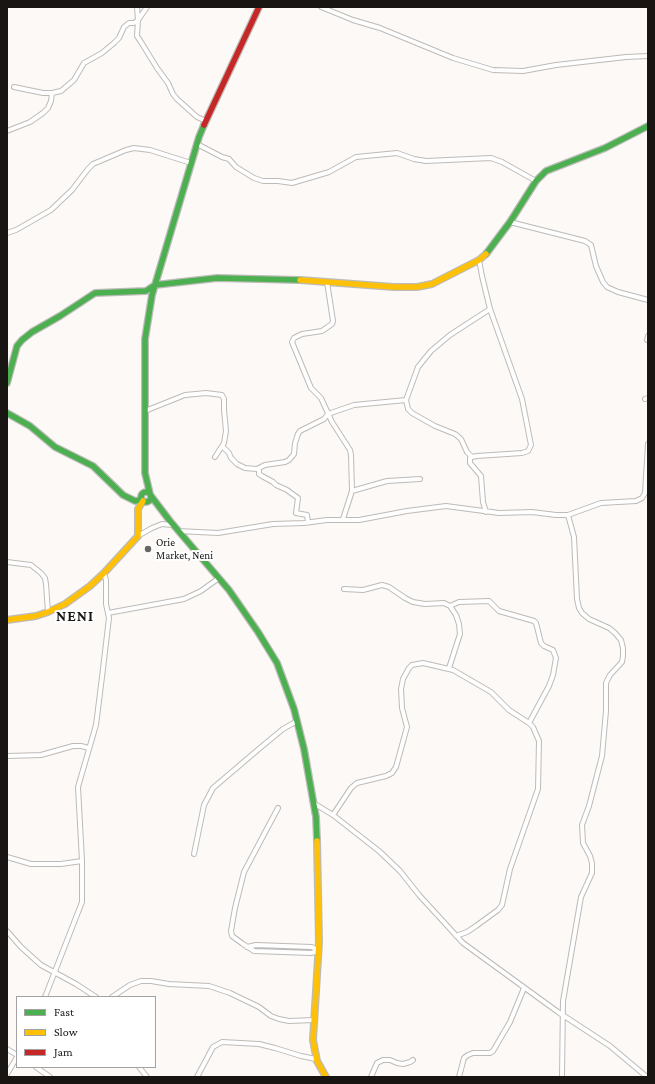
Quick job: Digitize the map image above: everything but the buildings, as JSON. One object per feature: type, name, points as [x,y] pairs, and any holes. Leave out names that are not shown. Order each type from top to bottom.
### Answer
[{"type":"street","points":[[136,7],[138,20],[137,36],[157,68],[168,82],[173,94],[185,108],[197,117],[206,121]]},
{"type":"street","points":[[14,87],[33,92],[52,93],[61,91],[74,80],[84,64],[102,53],[119,38],[124,27],[129,22],[134,23],[138,20],[147,7]]},
{"type":"street","points":[[143,499],[145,473],[145,339],[148,314],[155,285],[197,144],[206,121],[260,7]]},
{"type":"street","points":[[321,7],[353,20],[380,28],[453,58],[493,70],[523,71],[556,65],[648,56]]},
{"type":"street","points":[[7,131],[30,122],[43,113],[48,108],[52,93]]},
{"type":"street","points":[[7,383],[17,346],[32,332],[95,293],[146,291],[155,285],[228,278],[327,282],[376,286],[417,287],[432,284],[479,260],[487,253],[510,222],[536,181],[546,172],[554,167],[605,148],[648,126]]},
{"type":"street","points":[[197,144],[229,159],[236,167],[254,178],[267,181],[292,183],[329,172],[356,157],[397,153],[414,159],[426,161],[491,158],[502,162],[536,181]]},
{"type":"street","points":[[7,234],[51,210],[72,190],[88,168],[93,164],[126,150],[134,148],[150,150],[191,163]]},
{"type":"street","points":[[510,222],[586,240],[591,246],[596,266],[603,282],[607,287],[618,292],[648,300]]},
{"type":"street","points":[[479,260],[490,309],[522,398],[531,445],[528,451],[522,453],[472,456],[467,452],[461,439],[455,434],[435,426],[412,413],[408,408],[406,400],[418,367],[431,351],[450,335],[490,309]]},
{"type":"street","points":[[327,282],[333,321],[332,324],[322,330],[302,334],[294,338],[292,342],[311,388],[322,398],[332,422],[350,450],[352,462],[352,491],[343,519]]},
{"type":"street","points":[[145,411],[185,395],[206,393],[222,395],[224,399],[226,432],[222,446],[215,457]]},
{"type":"street","points":[[222,446],[237,464],[245,468],[258,468],[289,460],[294,454],[296,439],[300,431],[324,419],[328,414],[354,405],[406,400]]},
{"type":"street","points":[[7,413],[30,426],[55,447],[93,466],[123,495],[135,501],[143,499],[151,500],[145,473]]},
{"type":"street","points":[[178,531],[218,532],[273,524],[343,519],[359,520],[407,511],[446,506],[499,513],[532,512],[568,515],[601,502],[636,502],[642,498],[645,493],[648,444]]},
{"type":"street","points":[[472,456],[470,463],[481,476],[483,502],[486,512]]},
{"type":"street","points":[[258,468],[259,474],[280,488],[287,490],[299,498],[296,513],[307,515],[308,522]]},
{"type":"street","points":[[352,491],[387,481],[420,479]]},
{"type":"street","points":[[138,536],[138,509],[147,493],[150,495]]},
{"type":"street","points":[[150,495],[172,525],[230,590],[258,632],[277,663],[285,682],[297,721],[315,804],[319,951],[313,1040],[316,1059],[326,1077]]},
{"type":"street","points":[[143,499],[158,507]]},
{"type":"street","points":[[562,1077],[563,1001],[581,897],[592,873],[592,863],[583,843],[582,830],[602,756],[606,711],[606,683],[610,675],[622,662],[623,656],[621,640],[615,633],[609,628],[589,619],[579,608],[577,599],[574,537],[568,515]]},
{"type":"street","points":[[7,620],[36,616],[48,612],[71,600],[104,573],[138,536],[162,524],[172,525]]},
{"type":"street","points":[[7,562],[31,565],[41,572],[45,578],[48,612]]},
{"type":"street","points":[[45,996],[82,902],[82,861],[78,787],[96,725],[109,618],[106,580],[104,573]]},
{"type":"street","points":[[108,613],[184,599],[201,591],[219,578]]},
{"type":"street","points":[[344,589],[363,590],[382,585],[390,587],[413,602],[425,604],[439,603],[450,606],[459,602],[489,601],[499,611],[534,621],[536,623],[541,643],[553,650],[556,658],[553,675],[549,686],[529,723]]},
{"type":"street","points":[[449,668],[460,634],[456,615],[450,606]]},
{"type":"street","points":[[333,815],[351,788],[357,783],[386,776],[392,773],[396,767],[407,727],[402,708],[401,689],[403,680],[412,665],[423,663],[449,668],[492,692],[510,710],[529,723],[533,727],[539,741],[539,783],[510,869],[502,905],[481,923],[456,936]]},
{"type":"street","points":[[194,854],[204,805],[213,788],[283,729],[297,721]]},
{"type":"street","points":[[7,756],[41,755],[73,746],[89,748]]},
{"type":"street","points":[[315,804],[333,815],[379,851],[400,871],[419,895],[463,943],[524,988],[610,1046],[646,1077]]},
{"type":"street","points":[[278,808],[244,872],[236,901],[231,931],[232,936],[247,947],[256,945],[312,947],[319,951]]},
{"type":"street","points":[[7,857],[30,864],[61,864],[82,861]]},
{"type":"street","points":[[7,931],[41,964],[94,996]]},
{"type":"street","points":[[114,996],[130,985],[151,981],[169,984],[209,986],[230,993],[279,1019],[289,1021],[314,1020]]},
{"type":"street","points":[[459,1077],[464,1058],[473,1053],[490,1053],[493,1051],[510,1022],[524,988]]},
{"type":"street","points":[[197,1077],[213,1047],[222,1042],[259,1044],[316,1059]]},
{"type":"street","points":[[7,1049],[16,1055]]},
{"type":"street","points":[[7,1074],[16,1058]]},
{"type":"street","points":[[371,1077],[377,1063],[383,1060],[390,1060],[402,1064],[413,1060]]},
{"type":"street","points":[[37,1068],[50,1077]]},
{"type":"street","points":[[140,1068],[147,1077]]},
{"type":"traffic: fast","points":[[150,494],[145,473],[145,339],[152,295],[199,137],[204,125]]},
{"type":"traffic: fast","points":[[486,254],[510,222],[536,181],[546,171],[605,148],[648,126]]},
{"type":"traffic: fast","points":[[7,383],[17,346],[22,340],[32,332],[95,293],[146,291],[155,285],[217,278],[300,280]]},
{"type":"traffic: fast","points":[[7,413],[30,426],[55,447],[93,466],[123,495],[135,501],[141,500]]},
{"type":"traffic: fast","points":[[144,492],[148,492],[150,493],[151,497],[150,501],[144,502],[141,499],[141,495],[144,492]]},
{"type":"traffic: fast","points":[[151,496],[170,521],[229,590],[277,663],[294,709],[304,749],[316,817],[317,841]]},
{"type":"traffic: slow","points":[[300,280],[394,287],[417,287],[432,284],[479,260],[486,254]]},
{"type":"traffic: slow","points":[[7,620],[36,616],[48,612],[65,604],[90,586],[138,536],[138,509],[143,501]]},
{"type":"traffic: slow","points":[[317,841],[319,942],[313,1040],[317,1061],[326,1077]]},
{"type":"traffic: jam","points":[[204,125],[259,7]]},
{"type":"place","name":"Orie Market, Neni","points":[[148,549]]},
{"type":"district","name":"NENI","points":[[75,616]]}]
